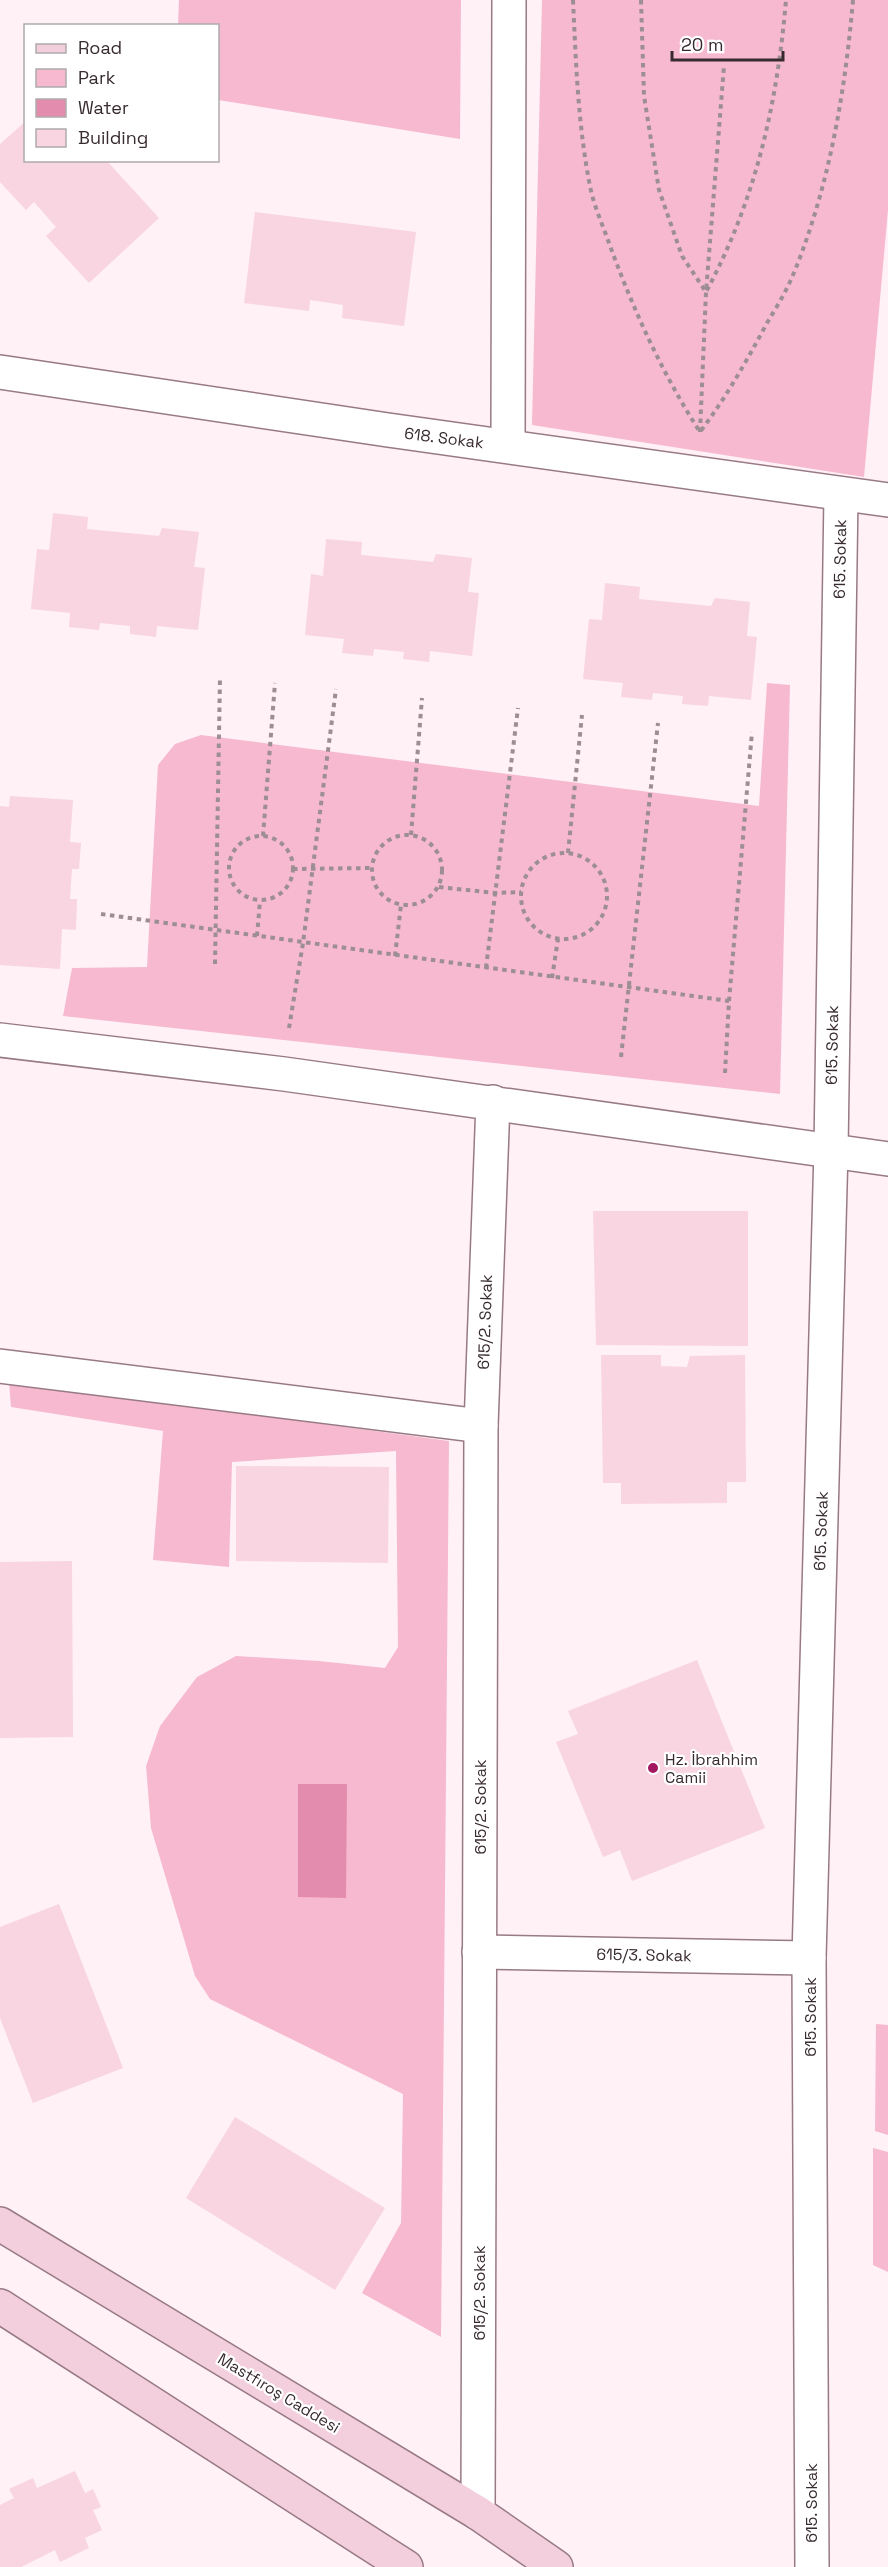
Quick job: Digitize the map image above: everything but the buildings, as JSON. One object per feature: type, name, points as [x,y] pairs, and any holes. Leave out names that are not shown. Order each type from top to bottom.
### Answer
[{"type":"main road","name":"Mastfıroş Caddesi","points":[[0,2224],[478,2513],[556,2567]]},
{"type":"main road","points":[[0,2306],[405,2567]]},
{"type":"street","points":[[508,446],[509,0]]},
{"type":"street","name":"618. Sokak","points":[[0,372],[700,475],[888,500]]},
{"type":"street","name":"615. Sokak","points":[[812,2567],[809,1958],[831,1150],[841,495]]},
{"type":"street","points":[[0,1040],[493,1102],[888,1159]]},
{"type":"street","name":"615/2. Sokak","points":[[478,2513],[481,1426],[493,1102]]},
{"type":"street","points":[[0,1366],[481,1426]]},
{"type":"street","name":"615/3. Sokak","points":[[479,1952],[809,1958]]},
{"type":"path","points":[[573,0],[582,135],[591,194],[618,268],[650,343],[676,394],[700,432]]},
{"type":"path","points":[[641,0],[644,96],[659,190],[682,256],[705,292]]},
{"type":"path","points":[[705,292],[722,261],[748,200],[770,114],[781,56],[786,0]]},
{"type":"path","points":[[700,432],[729,393],[788,286],[812,224],[835,137],[849,46],[853,0]]},
{"type":"path","points":[[700,475],[705,292],[724,66]]},
{"type":"path","points":[[215,964],[220,677]]},
{"type":"path","points":[[263,836],[275,683]]},
{"type":"path","points":[[289,1028],[303,943],[336,689]]},
{"type":"path","points":[[411,835],[422,699]]},
{"type":"path","points":[[486,968],[518,708]]},
{"type":"path","points":[[568,853],[582,715]]},
{"type":"path","points":[[621,1057],[658,723]]},
{"type":"path","points":[[725,1073],[752,732]]},
{"type":"path","points":[[411,835],[428,841],[441,858],[443,869],[438,887],[430,898],[419,904],[401,905],[384,897],[376,888],[372,868],[377,852],[385,843],[396,837],[411,835]]},
{"type":"path","points":[[263,836],[277,839],[285,846],[291,854],[293,869],[289,886],[281,894],[260,901],[240,893],[233,884],[229,863],[238,845],[247,839],[263,836]]},
{"type":"path","points":[[568,853],[588,859],[599,869],[606,883],[608,897],[602,916],[589,933],[576,938],[558,939],[536,930],[527,919],[522,906],[521,892],[525,878],[533,866],[545,857],[568,853]]},
{"type":"path","points":[[293,869],[372,868]]},
{"type":"path","points":[[438,887],[495,893],[521,892]]},
{"type":"path","points":[[257,936],[260,901]]},
{"type":"path","points":[[395,956],[401,905]]},
{"type":"path","points":[[101,914],[729,1001]]},
{"type":"path","points":[[552,978],[558,939]]},
{"type":"green space","points":[[179,0],[461,0],[460,139],[219,100],[219,24],[178,24]]},
{"type":"green space","points":[[542,0],[888,0],[888,210],[864,477],[532,425]]},
{"type":"green space","points":[[767,683],[790,685],[780,1094],[63,1016],[72,968],[147,967],[158,765],[175,744],[201,735],[759,806]]},
{"type":"green space","points":[[9,1382],[449,1441],[441,2337],[362,2293],[401,2223],[403,2094],[210,1999],[195,1976],[151,1828],[146,1766],[160,1726],[197,1677],[236,1656],[385,1668],[398,1647],[396,1451],[232,1462],[229,1567],[153,1560],[163,1431],[11,1407]]},
{"type":"green space","points":[[876,2024],[888,2025],[888,2135],[875,2131]]},
{"type":"green space","points":[[873,2148],[888,2152],[888,2272],[873,2265]]},
{"type":"water","points":[[298,1784],[347,1784],[346,1898],[298,1897]]},
{"type":"place","name":"Hz. İbrahhim Camii","points":[[653,1768]]}]
